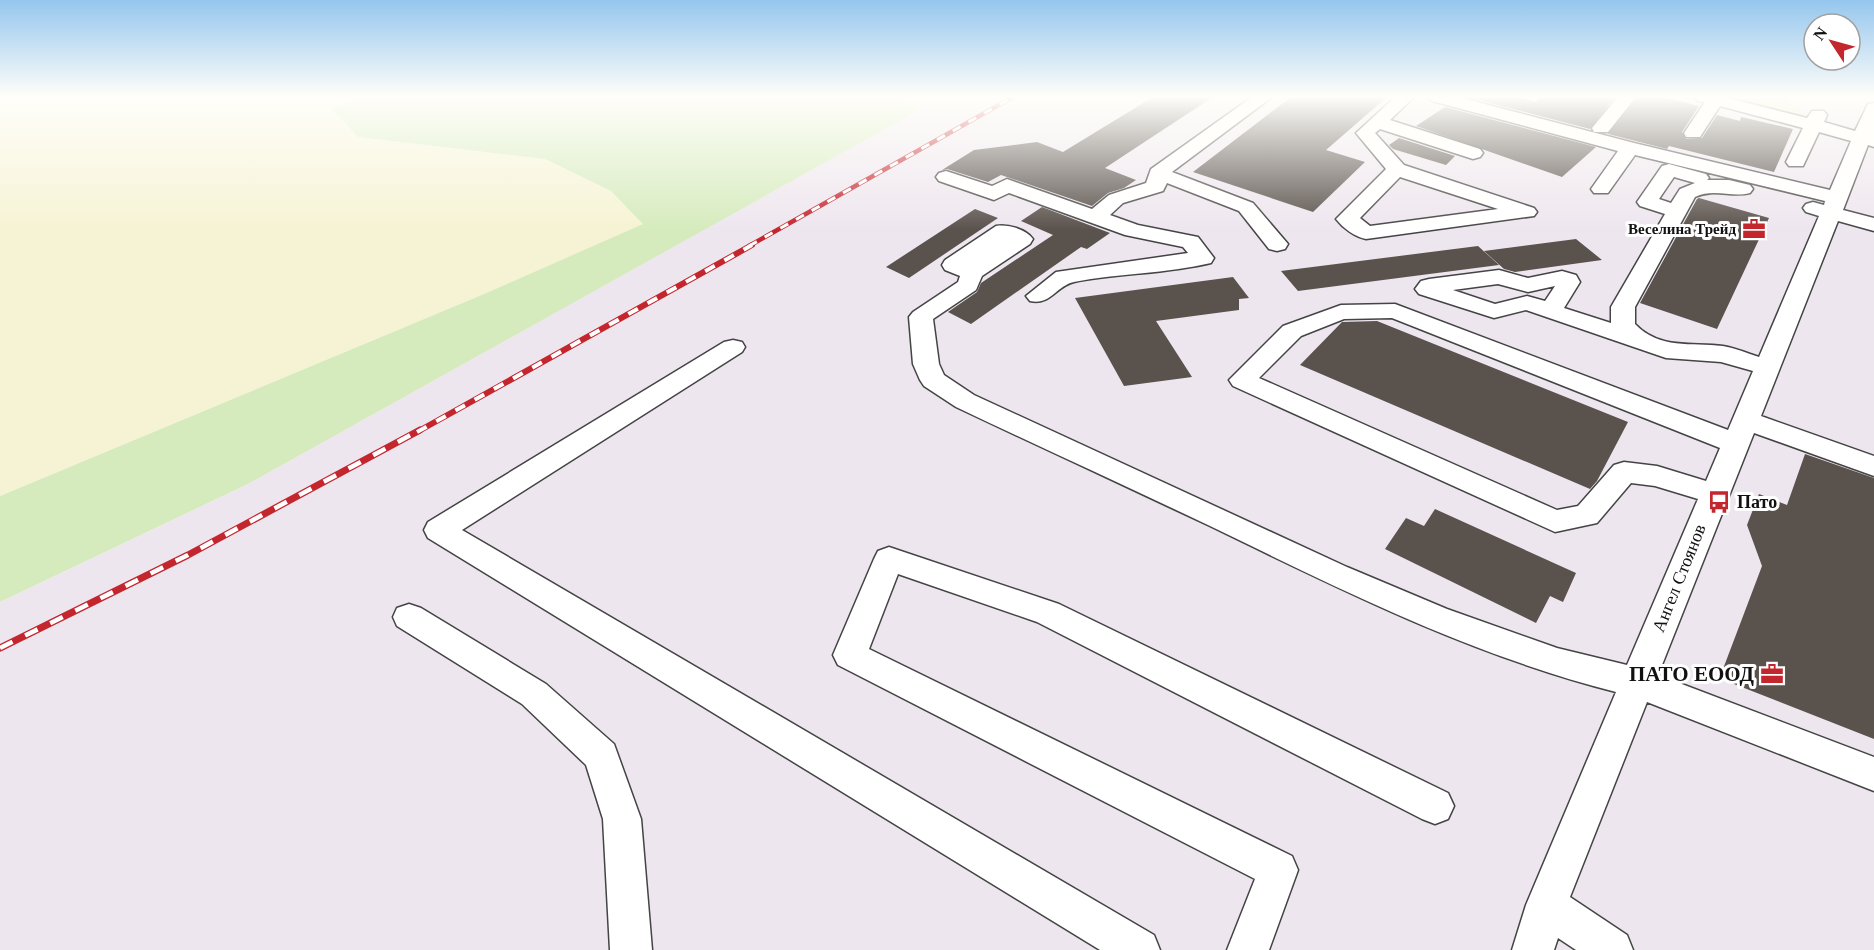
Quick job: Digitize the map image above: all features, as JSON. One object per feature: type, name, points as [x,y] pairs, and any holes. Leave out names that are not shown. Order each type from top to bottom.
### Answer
[{"type":"street","points":[[1095,218],[1116,199],[1156,187],[1158,173],[1202,141]]},
{"type":"street","points":[[1371,141],[1396,169],[1527,212],[1366,233],[1347,219],[1396,169]]},
{"type":"street","points":[[1437,141],[1473,153]]},
{"type":"street","points":[[1565,141],[1626,154],[1833,205],[1874,225]]},
{"type":"street","points":[[1584,141],[1626,154]]},
{"type":"street","points":[[1796,162],[1806,141]]},
{"type":"street","name":"Ангел Стоянов","points":[[1533,950],[1546,905],[1766,367],[1833,205],[1867,141]]},
{"type":"street","points":[[1601,189],[1626,154]]},
{"type":"street","points":[[1676,211],[1647,202],[1669,170],[1736,188]]},
{"type":"street","points":[[1158,173],[1246,207],[1277,244]]},
{"type":"street","points":[[946,177],[994,194],[1007,185],[1133,230],[1190,242],[1203,258],[1064,277],[1038,296]]},
{"type":"street","points":[[1644,343],[1623,326],[1620,318],[1623,307],[1687,193],[1695,188],[1717,185],[1833,205]]},
{"type":"street","points":[[972,273],[968,285],[921,317],[926,364],[933,380],[965,401],[1189,504],[1336,575],[1435,618],[1555,662],[1636,682],[1874,774]]},
{"type":"street","points":[[1550,311],[1569,282],[1568,280],[1562,278],[1528,285],[1498,277],[1427,287],[1431,291],[1494,311],[1523,303],[1675,353],[1723,354],[1766,367]]},
{"type":"street","points":[[1714,494],[1657,476],[1624,472],[1587,514],[1555,521],[1242,380],[1292,331],[1341,312],[1395,312],[1740,431],[1874,466]]},
{"type":"street","points":[[733,347],[439,530],[1139,950]]},
{"type":"street","points":[[1248,950],[1278,870],[849,655],[889,560],[1048,613],[1435,806]]},
{"type":"street","points":[[409,617],[534,694],[601,756],[622,819],[631,950]]},
{"type":"street","points":[[1546,905],[1612,950]]},
{"type":"shaded area","points":[[0,141],[395,141],[545,159],[611,191],[644,224],[484,294],[0,496]]},
{"type":"shaded area","points":[[862,141],[1874,141],[1874,950],[0,950],[0,602],[248,484]]},
{"type":"green space","points":[[395,141],[863,141],[248,484],[0,602],[0,496],[484,294],[643,224],[611,191],[545,159]]},
{"type":"building","points":[[1080,141],[1146,141],[1105,168],[1136,180],[1124,188],[1108,193],[1092,206],[1001,175],[988,182],[947,169],[942,170],[974,150],[1037,142],[1063,152]]},
{"type":"building","points":[[1233,141],[1336,141],[1326,150],[1365,162],[1313,212],[1193,172]]},
{"type":"building","points":[[1394,141],[1409,141],[1455,156],[1446,165],[1393,149],[1389,145]]},
{"type":"building","points":[[1460,141],[1575,141],[1596,147],[1562,177]]},
{"type":"building","points":[[1637,141],[1788,141],[1774,172],[1669,146],[1667,149]]},
{"type":"building","points":[[1699,198],[1769,218],[1717,329],[1640,303]]},
{"type":"building","points":[[1042,207],[1110,233],[1087,249],[1081,247],[971,324],[948,312],[977,292],[981,283],[1053,235],[1021,221]]},
{"type":"building","points":[[975,209],[998,218],[909,278],[886,267]]},
{"type":"building","points":[[1576,239],[1602,260],[1515,272],[1504,269],[1484,251]]},
{"type":"building","points":[[1478,246],[1499,265],[1298,291],[1281,271]]},
{"type":"building","points":[[1233,277],[1249,298],[1239,299],[1239,310],[1156,321],[1192,377],[1124,386],[1075,298]]},
{"type":"building","points":[[1377,321],[1628,422],[1597,481],[1590,489],[1300,365],[1342,322]]},
{"type":"building","points":[[1805,454],[1874,478],[1874,739],[1734,684],[1723,669],[1762,566],[1747,525],[1759,494],[1787,505]]},
{"type":"building","points":[[1435,509],[1576,573],[1563,602],[1550,596],[1536,623],[1385,549],[1406,518],[1424,526]]},
{"type":"railway","points":[[749,246],[934,141]]},
{"type":"railway","points":[[417,432],[752,245]]},
{"type":"railway","points":[[0,648],[188,555],[420,430]]},
{"type":"place","name":"Веселина Трейд","points":[[1754,229]]},
{"type":"place","name":"Пато","points":[[1719,502]]},
{"type":"place","name":"ПАТО ЕООД","points":[[1772,674]]}]
